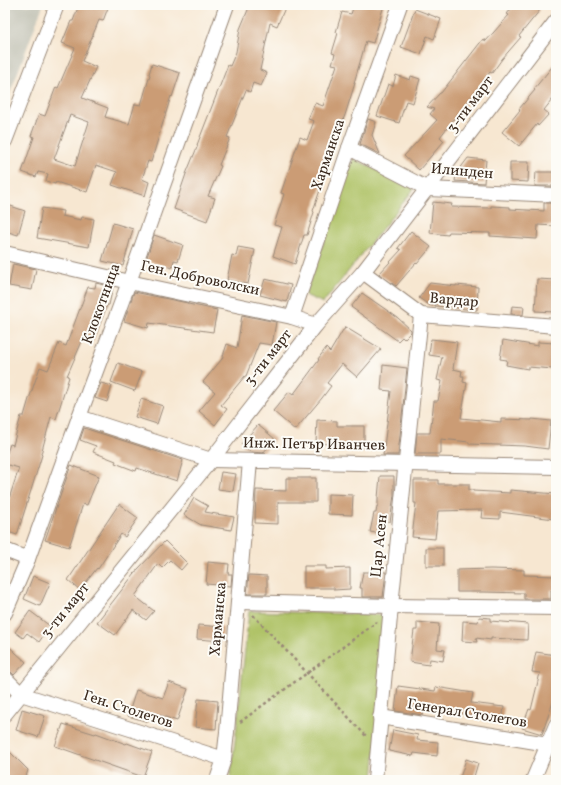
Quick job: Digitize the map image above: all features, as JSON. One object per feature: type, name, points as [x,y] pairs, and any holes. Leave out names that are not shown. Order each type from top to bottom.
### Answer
[{"type":"street","points":[[5,141],[57,5]]},
{"type":"street","name":"Клокотница","points":[[5,613],[28,559],[129,282],[227,5]]},
{"type":"street","name":"Харманска","points":[[292,317],[349,148],[400,5]]},
{"type":"street","name":"3-ти март","points":[[5,714],[211,460],[316,325],[363,272],[556,22]]},
{"type":"street","name":"Илинден","points":[[349,148],[428,188],[556,195]]},
{"type":"street","name":"Ген. Доброволски","points":[[5,253],[129,282],[292,317],[316,325]]},
{"type":"street","name":"Вардар","points":[[363,272],[421,315],[556,326]]},
{"type":"street","name":"Цар Асен","points":[[374,780],[421,315]]},
{"type":"street","name":"Инж. Петър Иванчев","points":[[79,417],[211,460],[556,467]]},
{"type":"street","name":"Харманска","points":[[217,780],[224,759],[244,606],[250,461]]},
{"type":"street","points":[[5,550],[28,559]]},
{"type":"street","points":[[244,606],[556,608]]},
{"type":"street","points":[[5,678],[21,694]]},
{"type":"street","name":"Ген. Столетов","points":[[21,694],[224,759]]},
{"type":"street","name":"Генерал Столетов","points":[[380,717],[548,744]]},
{"type":"street","points":[[533,780],[556,725]]},
{"type":"path","points":[[244,606],[370,740]]},
{"type":"path","points":[[237,725],[381,620]]},
{"type":"shaded area","points":[[5,5],[43,5],[5,106]]},
{"type":"green space","points":[[353,158],[414,189],[323,303],[305,295]]},
{"type":"green space","points":[[249,611],[387,615],[373,780],[230,780]]},
{"type":"building","points":[[79,5],[109,5],[103,21],[99,20],[82,61],[96,67],[82,98],[108,108],[105,117],[129,124],[135,104],[141,105],[152,64],[180,73],[172,97],[171,96],[151,162],[148,161],[142,179],[149,182],[145,196],[112,185],[117,172],[96,165],[87,192],[56,182],[55,184],[46,181],[48,174],[38,172],[36,177],[22,172],[34,137],[31,136],[39,114],[45,116],[56,87],[58,88],[75,48],[62,43],[71,21],[73,21]],"holes":[[[70,115],[89,122],[75,166],[54,159]]]},
{"type":"building","points":[[250,5],[277,5],[285,8],[277,26],[270,23],[260,70],[267,73],[261,86],[253,83],[250,92],[246,90],[227,137],[230,138],[219,165],[221,166],[208,196],[215,198],[207,221],[174,209],[228,65],[230,66],[236,52],[240,29]]},
{"type":"building","points":[[354,5],[384,5],[373,43],[366,41],[345,115],[335,139],[334,138],[320,177],[324,178],[307,235],[304,235],[295,264],[273,256],[282,227],[274,225],[284,194],[281,193],[300,137],[307,140],[314,121],[308,119],[315,103],[323,106],[337,65],[332,64],[335,54],[332,53],[342,12],[351,14]]},
{"type":"building","points":[[514,5],[533,5],[540,10],[519,36],[521,37],[492,73],[490,72],[440,137],[444,141],[419,170],[404,156],[437,120],[430,114],[434,109],[427,107],[441,93],[483,39],[486,41],[509,15],[507,14]]},
{"type":"building","points":[[415,9],[441,19],[434,39],[427,36],[421,54],[401,47]]},
{"type":"building","points":[[556,62],[556,95],[544,110],[549,114],[538,126],[537,124],[519,146],[502,132]]},
{"type":"building","points":[[396,75],[410,80],[411,76],[420,79],[413,103],[406,101],[399,123],[377,116],[388,84],[393,86]]},
{"type":"building","points":[[368,119],[376,122],[372,135],[380,154],[360,144]]},
{"type":"building","points":[[468,158],[486,160],[484,183],[455,181],[456,174]]},
{"type":"building","points":[[510,162],[529,162],[528,182],[510,181]]},
{"type":"building","points":[[536,172],[556,172],[556,186],[535,186]]},
{"type":"building","points":[[433,202],[452,204],[451,207],[491,208],[491,206],[510,207],[510,209],[544,211],[544,203],[556,203],[555,226],[538,225],[537,239],[490,236],[490,233],[449,232],[448,235],[430,233]]},
{"type":"building","points":[[5,204],[25,211],[18,235],[5,231]]},
{"type":"building","points":[[42,208],[63,211],[62,216],[81,220],[82,217],[94,219],[89,247],[37,238]]},
{"type":"building","points":[[113,223],[133,229],[123,266],[102,261]]},
{"type":"building","points":[[411,231],[431,247],[396,286],[379,274],[401,250],[398,248]]},
{"type":"building","points":[[154,235],[183,245],[178,261],[174,260],[172,268],[146,260]]},
{"type":"building","points":[[238,247],[255,250],[248,284],[227,280],[232,255],[236,256]]},
{"type":"building","points":[[13,264],[36,269],[32,290],[9,286]]},
{"type":"building","points":[[265,279],[291,285],[287,302],[260,295]]},
{"type":"building","points":[[537,279],[556,280],[556,312],[535,311]]},
{"type":"building","points":[[96,283],[113,287],[109,305],[107,305],[93,342],[83,339],[67,376],[69,377],[56,419],[51,417],[41,454],[42,455],[17,535],[5,531],[5,511],[19,468],[5,464],[5,458],[10,444],[13,445],[21,416],[24,416],[40,367],[48,370],[59,343],[66,346],[88,287],[95,288]]},
{"type":"building","points":[[430,283],[478,287],[477,310],[435,306],[436,302],[433,306],[429,305],[419,298]]},
{"type":"building","points":[[134,292],[217,310],[213,332],[149,323],[148,328],[124,321]]},
{"type":"building","points":[[362,293],[398,318],[411,330],[411,332],[404,339],[402,337],[398,341],[351,307]]},
{"type":"building","points":[[512,306],[524,307],[523,315],[511,314]]},
{"type":"building","points":[[242,315],[276,322],[272,345],[259,343],[246,376],[221,405],[227,409],[215,425],[199,411],[215,392],[203,382],[222,359],[227,344],[237,348]]},
{"type":"building","points":[[345,327],[381,349],[357,377],[342,364],[327,383],[331,386],[295,430],[273,411],[289,392],[293,395],[326,348],[330,352]]},
{"type":"building","points":[[431,339],[457,342],[453,369],[462,371],[461,376],[464,376],[463,382],[467,383],[461,418],[501,422],[501,419],[532,419],[551,421],[548,449],[525,446],[469,444],[469,442],[441,439],[441,454],[415,454],[417,433],[430,433],[434,401],[438,401],[442,381],[437,380],[442,357],[429,355]]},
{"type":"building","points":[[503,340],[538,346],[538,342],[555,343],[553,369],[528,367],[528,369],[506,365],[507,360],[500,359]]},
{"type":"building","points":[[118,363],[142,372],[135,391],[111,382]]},
{"type":"building","points":[[383,365],[407,368],[398,455],[383,455],[391,391],[381,390]]},
{"type":"building","points":[[101,383],[112,386],[107,402],[95,398]]},
{"type":"building","points":[[141,399],[163,406],[157,424],[135,417]]},
{"type":"building","points":[[317,420],[337,421],[337,426],[364,426],[364,448],[346,448],[346,445],[316,443]]},
{"type":"building","points":[[258,425],[275,439],[263,453],[251,452],[241,444]]},
{"type":"building","points":[[84,428],[183,460],[177,481],[137,468],[136,471],[93,452],[96,446],[80,440]]},
{"type":"building","points":[[71,465],[99,476],[87,505],[83,504],[69,547],[45,540]]},
{"type":"building","points":[[221,472],[236,474],[233,491],[218,489]]},
{"type":"building","points":[[380,476],[394,476],[394,495],[390,522],[384,520],[382,534],[370,532],[374,513],[376,513],[378,506]]},
{"type":"building","points":[[286,478],[316,478],[316,502],[278,502],[278,524],[255,523],[256,490],[286,491]]},
{"type":"building","points":[[414,480],[438,480],[438,484],[469,484],[469,490],[473,491],[510,493],[510,490],[556,494],[556,513],[555,512],[554,519],[500,512],[500,519],[481,518],[482,510],[438,511],[435,539],[412,537],[416,503],[414,503]]},
{"type":"building","points":[[328,494],[353,495],[352,515],[328,514]]},
{"type":"building","points":[[194,498],[208,506],[205,512],[234,517],[231,530],[201,525],[184,515]]},
{"type":"building","points":[[119,504],[138,518],[125,537],[121,534],[98,569],[97,568],[80,590],[68,580]]},
{"type":"building","points":[[165,541],[187,563],[181,570],[170,560],[162,568],[158,564],[135,596],[154,611],[146,620],[133,610],[115,635],[97,622],[138,569]]},
{"type":"building","points":[[426,548],[443,548],[443,566],[426,566]]},
{"type":"building","points":[[208,562],[229,564],[228,574],[232,574],[231,586],[206,584]]},
{"type":"building","points":[[304,566],[326,566],[326,569],[350,568],[350,589],[334,590],[334,588],[304,588]]},
{"type":"building","points":[[457,570],[524,570],[524,575],[556,576],[555,590],[551,590],[551,599],[524,599],[524,593],[457,592]]},
{"type":"building","points":[[363,572],[386,572],[383,597],[362,597],[362,588],[360,588]]},
{"type":"building","points":[[249,575],[267,576],[267,594],[247,594]]},
{"type":"building","points":[[33,576],[50,583],[40,606],[24,599]]},
{"type":"building","points":[[30,611],[50,626],[39,642],[27,633],[23,638],[15,632]]},
{"type":"building","points":[[479,617],[490,618],[490,621],[528,624],[527,640],[491,638],[491,640],[476,638],[477,642],[462,641],[463,621],[478,622]]},
{"type":"building","points":[[417,622],[439,624],[437,649],[445,650],[443,661],[430,659],[429,665],[410,662],[414,630],[417,630]]},
{"type":"building","points":[[198,625],[223,627],[222,641],[197,639]]},
{"type":"building","points":[[5,643],[26,662],[14,675],[5,670]]},
{"type":"building","points":[[536,652],[556,655],[556,700],[554,699],[542,734],[522,728],[529,709],[531,710],[540,673],[532,672]]},
{"type":"building","points":[[169,682],[188,689],[177,721],[151,712],[148,722],[128,716],[136,690],[163,698]]},
{"type":"building","points":[[398,686],[435,691],[436,687],[473,693],[471,703],[504,707],[502,722],[424,707],[423,715],[395,711]]},
{"type":"building","points":[[198,699],[218,701],[216,729],[195,727]]},
{"type":"building","points":[[22,709],[45,716],[38,737],[16,730]]},
{"type":"building","points":[[63,724],[95,734],[96,733],[152,752],[143,777],[55,746]]},
{"type":"building","points":[[393,730],[418,735],[417,740],[438,742],[437,756],[414,753],[413,756],[389,751]]},
{"type":"building","points":[[5,747],[28,770],[25,780],[5,780]]},
{"type":"building","points":[[466,759],[478,763],[473,780],[460,778]]}]
